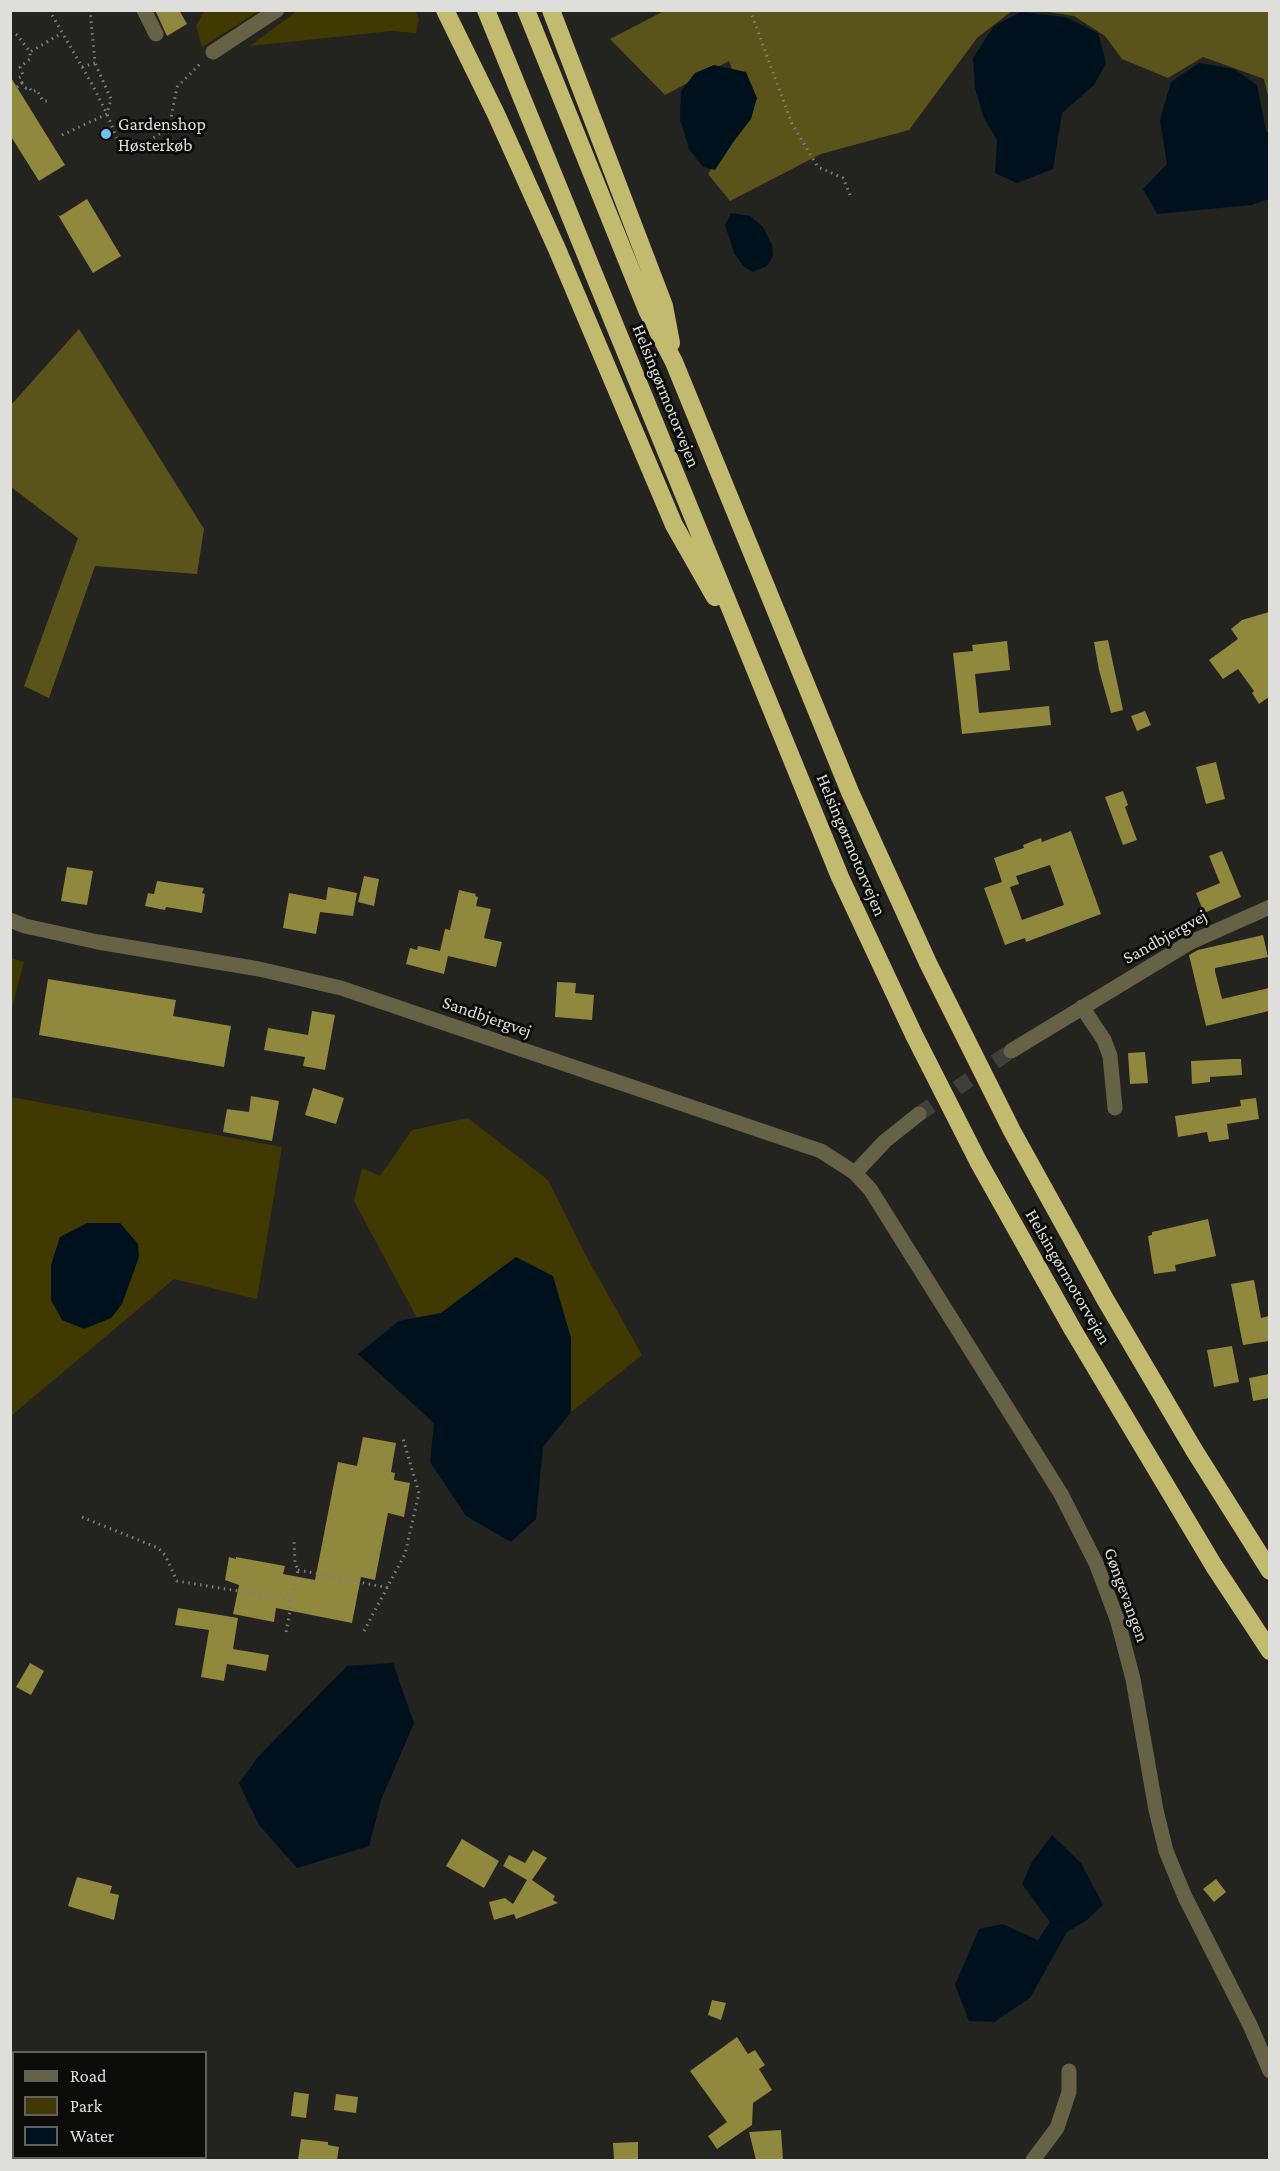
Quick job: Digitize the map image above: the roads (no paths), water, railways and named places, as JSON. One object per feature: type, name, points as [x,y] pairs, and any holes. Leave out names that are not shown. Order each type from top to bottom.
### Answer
[{"type":"highway","points":[[446,10],[557,249],[674,525],[752,664]]},
{"type":"highway","name":"Helsingørmotorvejen","points":[[486,10],[840,877],[914,1035],[978,1161],[1073,1330],[1214,1566],[1269,1651]]},
{"type":"highway","name":"Helsingørmotorvejen","points":[[526,10],[647,310],[674,362],[846,781],[928,963],[1012,1131],[1105,1299],[1269,1570]]},
{"type":"highway","points":[[551,10],[664,306],[674,362]]},
{"type":"street","points":[[144,10],[156,34]]},
{"type":"street","points":[[213,52],[277,10]]},
{"type":"street","name":"Sandbjergvej","points":[[1011,1051],[1189,943],[1269,907]]},
{"type":"street","name":"Sandbjergvej","points":[[10,920],[25,926],[98,942],[259,969],[341,988],[821,1151],[855,1173]]},
{"type":"street","points":[[1082,1007],[1104,1040],[1110,1056],[1115,1108]]},
{"type":"street","points":[[855,1173],[885,1141],[919,1114]]},
{"type":"street","name":"Gøngevangen","points":[[855,1173],[870,1189],[1061,1494],[1096,1563],[1119,1622],[1133,1679],[1156,1810],[1166,1851],[1185,1897],[1250,2025],[1269,2072]]},
{"type":"street","points":[[1033,2160],[1057,2128],[1069,2092],[1069,2071]]},
{"type":"water","points":[[1021,12],[1065,17],[1098,33],[1106,63],[1094,85],[1062,113],[1053,169],[1017,183],[995,173],[997,140],[984,118],[975,88],[973,58],[994,26]]},
{"type":"water","points":[[1199,63],[1234,69],[1257,85],[1266,131],[1269,133],[1269,199],[1251,205],[1157,214],[1143,189],[1167,164],[1160,120],[1171,82]]},
{"type":"water","points":[[714,65],[746,72],[757,98],[751,119],[715,170],[703,167],[689,149],[680,119],[681,91],[695,73]]},
{"type":"water","points":[[731,213],[750,216],[763,227],[772,245],[773,256],[767,266],[753,272],[744,267],[734,253],[725,225]]},
{"type":"water","points":[[87,1223],[120,1223],[138,1244],[139,1257],[122,1304],[111,1318],[84,1329],[62,1320],[51,1300],[51,1265],[60,1237]]},
{"type":"water","points":[[516,1257],[553,1276],[571,1338],[571,1412],[543,1447],[536,1519],[511,1542],[466,1516],[430,1462],[434,1423],[358,1354],[399,1321],[441,1313]]},
{"type":"water","points":[[393,1663],[414,1723],[381,1800],[369,1846],[297,1868],[259,1825],[239,1783],[258,1757],[347,1666]]},
{"type":"water","points":[[1052,1835],[1081,1863],[1103,1905],[1087,1920],[1067,1932],[1030,1998],[994,2022],[969,2021],[955,1985],[979,1929],[1002,1924],[1038,1940],[1050,1922],[1022,1884],[1032,1862]]},
{"type":"tunnel","points":[[919,1114],[1011,1051]]},
{"type":"place","name":"Gardenshop Høsterkøb","points":[[106,134]]}]
